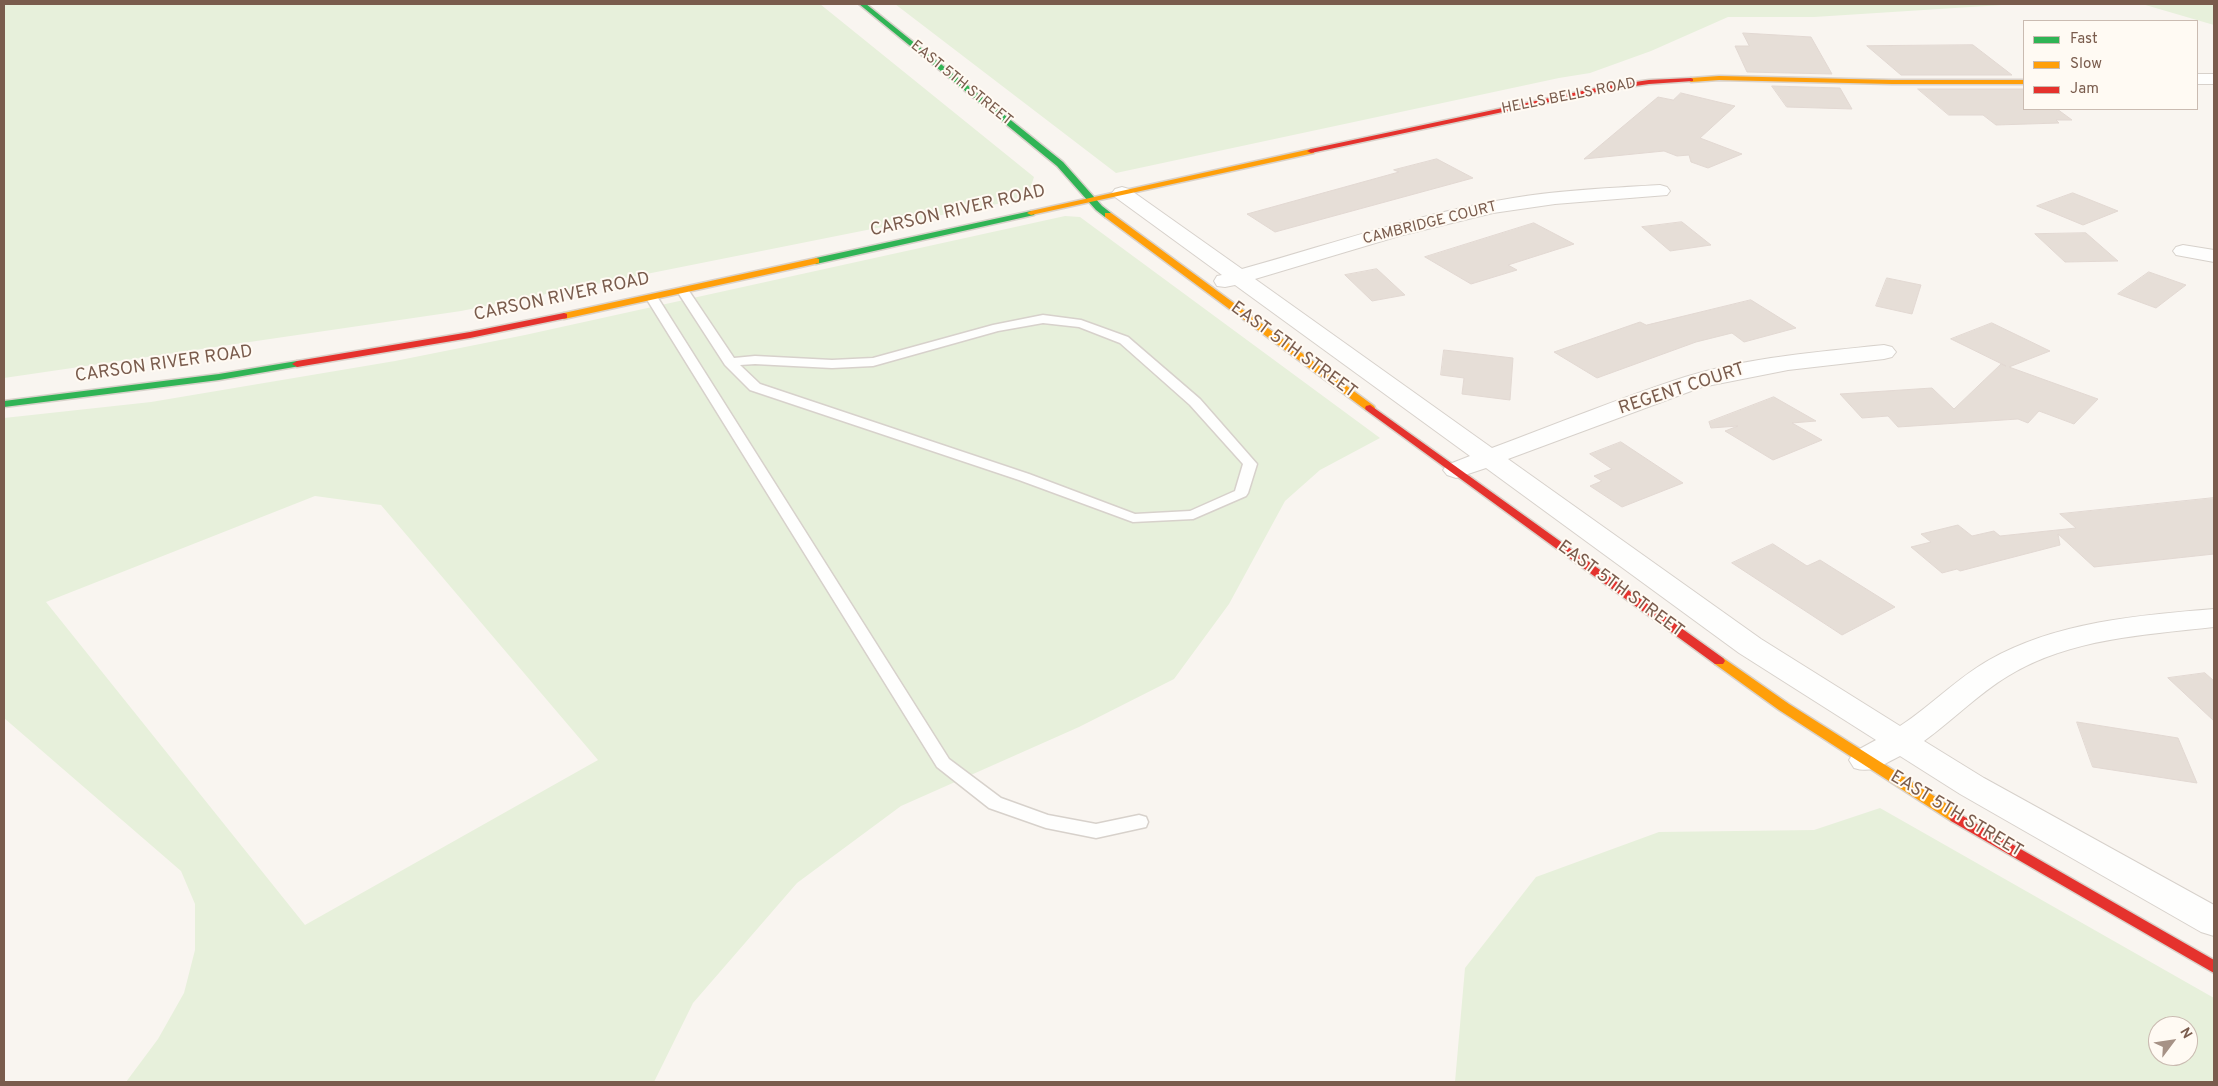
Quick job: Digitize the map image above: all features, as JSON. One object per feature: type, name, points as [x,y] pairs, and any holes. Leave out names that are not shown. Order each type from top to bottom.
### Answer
[{"type":"street","name":"EAST 5TH STREET","points":[[862,4],[1060,164],[1099,208],[1507,509],[1784,708],[1936,806],[2214,967]]},
{"type":"street","name":"HELLS BELLS ROAD","points":[[1113,189],[1600,88],[1649,82],[1719,78],[1872,82],[2023,82]]},
{"type":"street","points":[[2198,79],[2214,80]]},
{"type":"street","name":"EAST 5TH STREET","points":[[1060,164],[1086,177]]},
{"type":"street","name":"EAST 5TH STREET","points":[[1113,189],[1750,646],[1972,786],[2214,922]]},
{"type":"street","name":"CARSON RIVER ROAD","points":[[4,404],[220,377],[470,335],[652,298],[1091,200],[1113,189]]},
{"type":"street","name":"CAMBRIDGE COURT","points":[[1206,287],[1442,218],[1495,207],[1564,198],[1660,191]]},
{"type":"street","points":[[2183,251],[2214,256]]},
{"type":"street","name":"REGENT COURT","points":[[1456,470],[1694,382],[1734,371],[1784,362],[1884,352]]},
{"type":"street","points":[[1865,760],[1902,741],[1998,668],[2022,655],[2073,638],[2124,629],[2214,618]]},
{"type":"lane","points":[[683,291],[730,362],[755,387],[1024,476],[1132,518],[1193,515],[1242,493],[1250,464],[1195,402],[1124,340],[1081,324],[1043,319],[997,328],[873,362],[832,364],[755,360],[730,362]]},
{"type":"lane","points":[[652,298],[944,763],[995,803],[1046,821],[1096,831],[1139,822]]},
{"type":"green space","points":[[4,4],[820,4],[1034,177],[1027,198],[461,311],[4,378]]},
{"type":"green space","points":[[895,4],[2003,4],[1814,17],[1728,17],[1651,51],[1590,73],[1559,78],[1116,173]]},
{"type":"green space","points":[[2142,4],[2214,4],[2214,25]]},
{"type":"green space","points":[[1065,216],[1080,217],[1380,438],[1320,470],[1285,501],[1229,604],[1174,679],[1079,727],[901,806],[797,883],[693,1003],[654,1082],[126,1082],[158,1039],[184,993],[195,950],[195,904],[181,871],[4,718],[4,418],[151,402],[395,361],[525,335]],"holes":[[[315,496],[381,505],[598,760],[305,925],[46,602]]]},
{"type":"green space","points":[[1880,808],[2214,998],[2214,1082],[1455,1082],[1465,968],[1536,877],[1659,832],[1814,830]]},
{"type":"building","points":[[1743,33],[1811,37],[1832,74],[1747,72],[1735,46],[1749,46]]},
{"type":"building","points":[[1973,45],[2012,75],[1901,75],[1867,46]]},
{"type":"building","points":[[1772,86],[1840,88],[1852,109],[1787,107]]},
{"type":"building","points":[[1918,89],[2023,89],[2023,110],[2058,110],[2072,120],[2056,120],[2059,123],[1996,125],[1983,115],[1949,115]]},
{"type":"building","points":[[1681,93],[1735,106],[1700,138],[1742,154],[1708,168],[1691,162],[1689,155],[1677,156],[1664,151],[1584,159],[1658,97],[1673,100]]},
{"type":"building","points":[[1437,159],[1473,178],[1275,232],[1247,214],[1399,172],[1394,170]]},
{"type":"building","points":[[2073,193],[2118,211],[2083,225],[2037,206]]},
{"type":"building","points":[[1682,222],[1711,245],[1670,251],[1642,227]]},
{"type":"building","points":[[1534,223],[1574,244],[1508,265],[1517,270],[1471,284],[1425,257]]},
{"type":"building","points":[[2086,233],[2118,261],[2065,262],[2035,234]]},
{"type":"building","points":[[1377,269],[1405,295],[1372,301],[1345,275]]},
{"type":"building","points":[[2149,272],[2186,285],[2156,308],[2118,294]]},
{"type":"building","points":[[1887,278],[1921,285],[1912,314],[1876,306]]},
{"type":"building","points":[[1751,300],[1796,328],[1744,342],[1732,333],[1696,342],[1597,378],[1554,352],[1640,322],[1646,325]]},
{"type":"building","points":[[1992,323],[2050,351],[2009,367],[2098,399],[2074,424],[2039,411],[2028,423],[2018,419],[1898,427],[1888,416],[1862,418],[1840,394],[1932,388],[1954,409],[2001,364],[2006,366],[1951,339]]},
{"type":"building","points":[[1444,350],[1513,358],[1510,400],[1462,394],[1464,378],[1441,375]]},
{"type":"building","points":[[1774,397],[1816,421],[1792,423],[1822,440],[1773,460],[1725,431],[1738,426],[1711,428],[1709,422]]},
{"type":"building","points":[[1621,442],[1683,483],[1622,507],[1590,486],[1602,481],[1594,476],[1612,469],[1590,454]]},
{"type":"building","points":[[2214,498],[2214,554],[2094,567],[2058,534],[2060,545],[1960,571],[1957,569],[1942,573],[1911,547],[1931,542],[1921,534],[1958,525],[1972,536],[1994,531],[2000,536],[2076,528],[2060,514]]},
{"type":"building","points":[[1773,544],[1807,566],[1820,560],[1895,607],[1842,635],[1732,563]]},
{"type":"building","points":[[2205,673],[2214,681],[2214,721],[2168,678]]},
{"type":"building","points":[[2077,722],[2178,738],[2197,783],[2093,767]]},
{"type":"traffic: fast","points":[[862,4],[1060,164],[1099,208],[1108,215]]},
{"type":"traffic: fast","points":[[816,261],[1031,213]]},
{"type":"traffic: fast","points":[[4,404],[219,377],[297,364]]},
{"type":"traffic: slow","points":[[1691,80],[1719,78],[1892,82],[2023,82]]},
{"type":"traffic: slow","points":[[1031,213],[1311,151]]},
{"type":"traffic: slow","points":[[1108,215],[1370,408]]},
{"type":"traffic: slow","points":[[564,316],[816,261]]},
{"type":"traffic: slow","points":[[1719,661],[1784,707],[1956,817]]},
{"type":"traffic: jam","points":[[1311,151],[1601,89],[1649,82],[1691,80]]},
{"type":"traffic: jam","points":[[297,364],[470,335],[564,316]]},
{"type":"traffic: jam","points":[[1370,408],[1719,661]]},
{"type":"traffic: jam","points":[[1956,817],[2214,967]]}]
